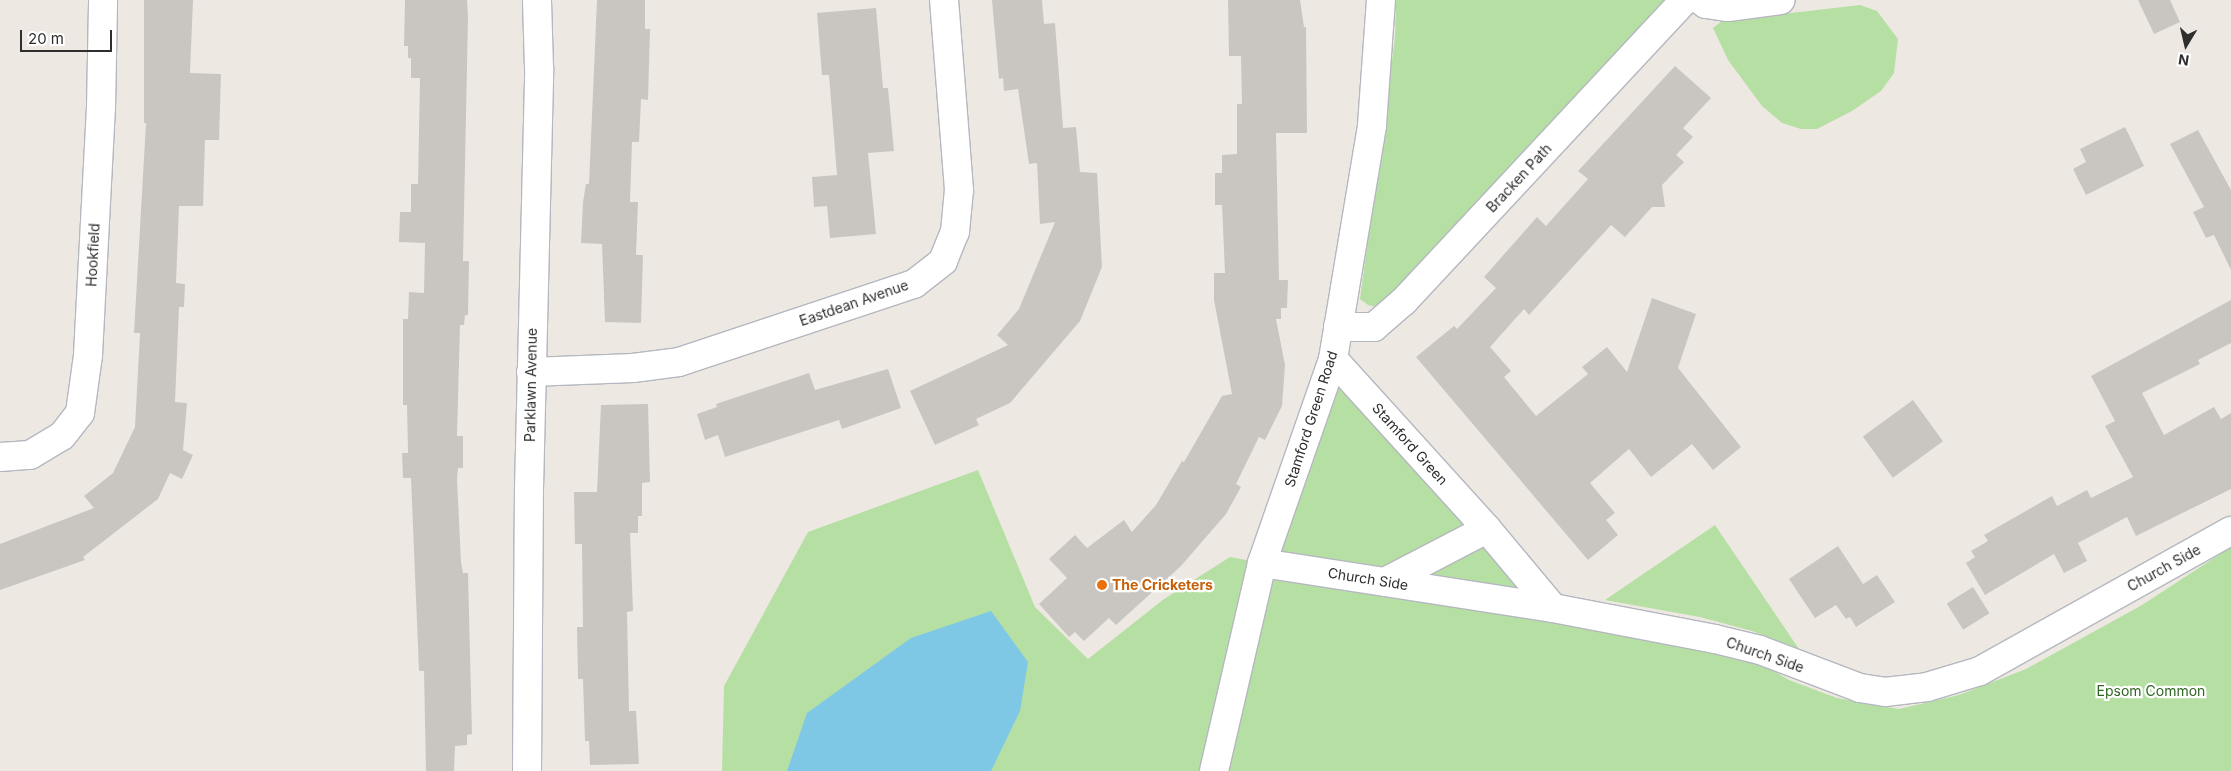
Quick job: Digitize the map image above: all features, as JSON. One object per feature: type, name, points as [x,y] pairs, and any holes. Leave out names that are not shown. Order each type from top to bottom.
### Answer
[{"type":"street","name":"Hookfield","points":[[0,457],[30,455],[62,436],[80,414],[88,345],[101,108],[103,0]]},
{"type":"street","name":"Parklawn Avenue","points":[[527,771],[531,372],[539,68],[537,0]]},
{"type":"street","name":"Eastdean Avenue","points":[[531,372],[633,368],[679,362],[914,284],[943,261],[955,232],[959,190],[944,0]]},
{"type":"street","name":"Stamford Green Road","points":[[1214,771],[1262,563],[1333,359],[1372,125],[1381,0]]},
{"type":"street","name":"Bracken Path","points":[[1338,327],[1374,327],[1404,301],[1685,0]]},
{"type":"street","points":[[1700,0],[1706,4],[1728,7],[1781,0]]},
{"type":"street","name":"Stamford Green","points":[[1333,359],[1487,530],[1553,608]]},
{"type":"street","points":[[1385,582],[1487,530]]},
{"type":"street","name":"Church Side","points":[[1262,563],[1553,608],[1715,639],[1760,650],[1860,688],[1885,692],[1927,687],[1980,671],[2231,531]]},
{"type":"green space","points":[[1396,0],[1667,0],[1390,297],[1377,307],[1368,305],[1360,299],[1395,38]]},
{"type":"green space","points":[[1860,5],[1877,11],[1898,39],[1894,73],[1881,91],[1852,111],[1817,129],[1801,129],[1782,123],[1762,106],[1728,60],[1713,28],[1722,21]]},
{"type":"green space","name":"Epsom Common","points":[[1336,377],[1547,620],[1716,649],[1760,663],[1789,680],[1837,698],[1899,709],[1959,695],[2026,669],[2142,605],[2231,547],[2231,771],[722,771],[724,686],[808,532],[978,470],[1035,607],[1088,659],[1164,599],[1230,557],[1262,563]]},
{"type":"green space","points":[[1715,525],[1799,649],[1752,631],[1700,617],[1605,600]]},
{"type":"water","points":[[991,611],[1028,662],[1020,711],[991,771],[787,771],[807,713],[911,638]]},
{"type":"building","points":[[144,0],[193,0],[190,73],[221,74],[219,140],[205,140],[203,206],[179,206],[176,283],[185,284],[184,307],[179,307],[175,402],[187,403],[183,450],[193,455],[182,479],[170,473],[158,499],[83,557],[85,560],[0,590],[0,544],[94,508],[84,496],[113,473],[135,427],[140,333],[134,333],[146,123],[144,123]]},
{"type":"building","points":[[405,0],[467,0],[463,261],[469,261],[468,315],[465,315],[464,325],[460,325],[457,436],[463,436],[463,468],[458,468],[457,479],[461,562],[463,573],[468,573],[472,734],[467,735],[467,745],[455,746],[454,771],[426,771],[424,671],[419,671],[411,478],[403,478],[402,453],[408,453],[407,405],[403,405],[403,319],[408,319],[409,292],[424,293],[425,243],[399,242],[400,212],[411,212],[411,184],[418,184],[420,78],[411,78],[411,58],[408,58],[408,46],[404,46]]},
{"type":"building","points":[[597,0],[645,0],[645,29],[650,29],[648,100],[641,99],[639,142],[632,142],[630,202],[638,202],[636,255],[643,255],[641,323],[605,322],[602,244],[581,243],[583,202],[586,184],[589,184]]},
{"type":"building","points":[[992,0],[1042,0],[1044,24],[1055,23],[1063,128],[1076,127],[1080,172],[1097,173],[1102,267],[1080,321],[1010,403],[976,419],[979,425],[935,445],[910,391],[1008,345],[997,335],[1019,309],[1055,222],[1040,224],[1037,163],[1029,164],[1018,89],[1004,91],[1003,78],[999,79]]},
{"type":"building","points":[[1228,0],[1300,0],[1304,27],[1306,27],[1307,133],[1276,133],[1279,280],[1288,280],[1287,308],[1281,308],[1281,319],[1276,319],[1285,365],[1282,406],[1265,440],[1259,437],[1236,484],[1241,487],[1226,514],[1181,566],[1116,625],[1109,618],[1084,641],[1075,632],[1069,637],[1039,604],[1067,578],[1049,559],[1075,535],[1087,548],[1124,520],[1132,532],[1156,505],[1182,461],[1184,462],[1222,396],[1232,394],[1214,300],[1214,273],[1225,273],[1222,205],[1215,205],[1215,173],[1222,173],[1222,155],[1237,154],[1237,104],[1242,104],[1241,56],[1229,56]]},
{"type":"building","points":[[2138,0],[2170,0],[2180,22],[2154,34]]},
{"type":"building","points":[[876,8],[883,88],[888,88],[894,151],[868,153],[876,234],[830,238],[827,206],[814,207],[812,177],[837,175],[829,75],[822,75],[817,13]]},
{"type":"building","points":[[1675,66],[1711,98],[1683,128],[1693,137],[1676,155],[1684,162],[1662,185],[1665,207],[1652,207],[1625,237],[1611,225],[1529,315],[1524,309],[1490,347],[1511,371],[1504,377],[1536,416],[1588,374],[1582,367],[1607,347],[1627,372],[1652,298],[1696,314],[1678,368],[1741,447],[1713,470],[1692,444],[1651,477],[1629,449],[1590,483],[1615,513],[1606,520],[1618,535],[1588,560],[1416,357],[1454,326],[1457,329],[1496,288],[1484,277],[1537,217],[1546,226],[1588,179],[1578,171]]},
{"type":"building","points":[[2125,127],[2144,166],[2086,195],[2073,169],[2086,162],[2080,149]]},
{"type":"building","points":[[2198,130],[2231,190],[2231,270],[2214,235],[2206,238],[2193,212],[2204,207],[2170,144]]},
{"type":"building","points":[[2231,300],[2231,343],[2198,360],[2200,364],[2142,393],[2164,435],[2214,407],[2221,419],[2231,413],[2231,489],[2136,536],[2127,517],[2078,543],[2087,561],[2064,573],[2054,554],[1985,595],[1966,563],[1975,557],[1971,551],[1988,541],[1984,535],[2052,496],[2057,506],[2087,490],[2091,498],[2133,477],[2105,426],[2115,421],[2091,376]]},
{"type":"building","points":[[888,369],[901,408],[842,429],[839,420],[725,457],[718,435],[705,440],[697,414],[717,407],[716,404],[809,373],[815,390]]},
{"type":"building","points":[[1913,400],[1943,441],[1893,478],[1863,436]]},
{"type":"building","points":[[648,404],[650,482],[642,483],[642,516],[638,516],[638,533],[630,533],[633,611],[627,612],[629,711],[636,711],[639,764],[590,765],[589,741],[585,741],[583,679],[578,679],[577,627],[583,627],[582,544],[575,544],[574,492],[597,492],[601,405]]},
{"type":"building","points":[[1838,546],[1863,584],[1877,575],[1895,602],[1856,627],[1850,617],[1846,619],[1836,605],[1815,618],[1789,579]]},
{"type":"building","points":[[1973,587],[1989,613],[1963,630],[1947,603]]},
{"type":"place","name":"The Cricketers","points":[[1102,585]]}]
